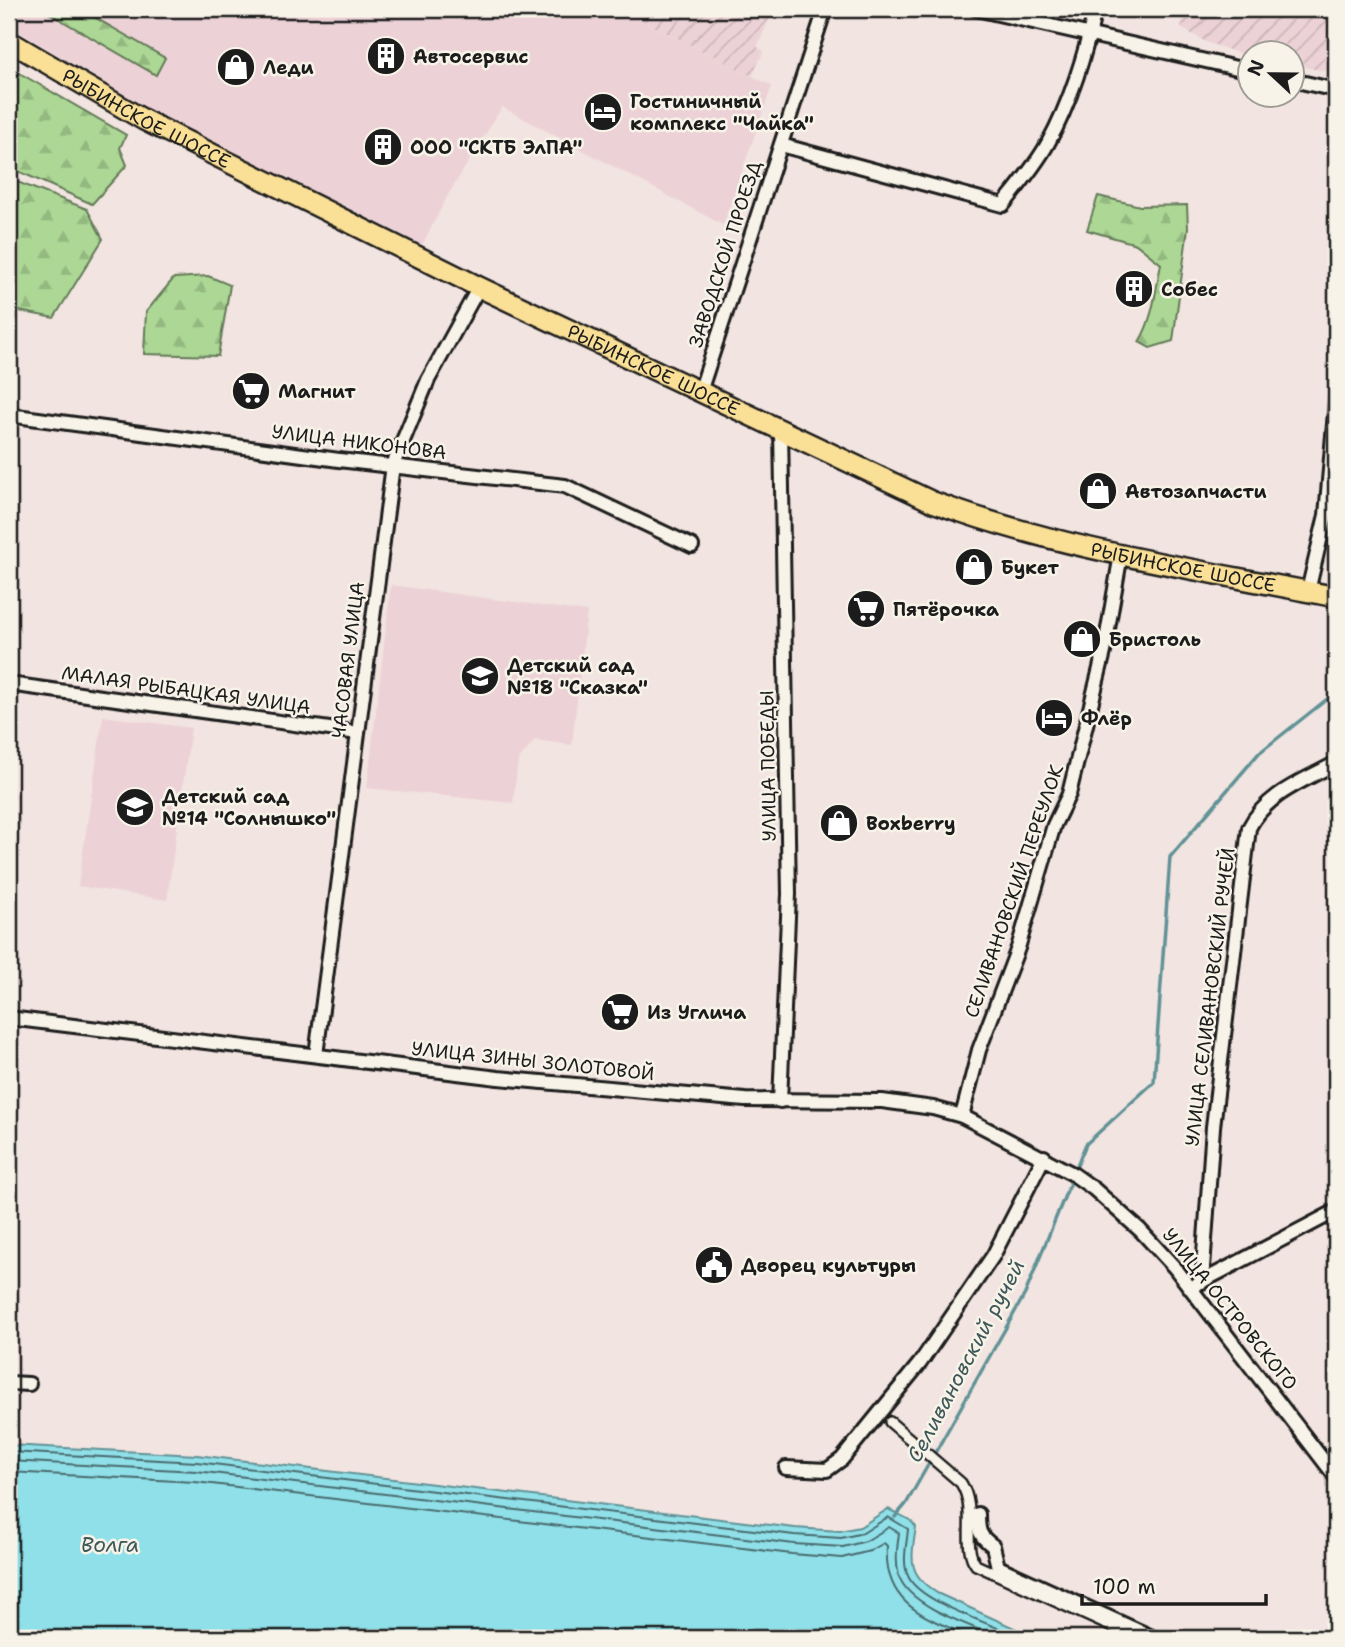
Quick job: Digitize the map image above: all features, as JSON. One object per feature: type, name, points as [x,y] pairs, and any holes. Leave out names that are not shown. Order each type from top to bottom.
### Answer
[{"type":"main road","name":"РЫБИНСКОЕ ШОССЕ","points":[[9,41],[144,120],[479,287],[933,502],[982,520],[1121,554],[1336,597]]},
{"type":"street","name":"ЗАВОДСКОЙ ПРОЕЗД","points":[[699,392],[825,9]]},
{"type":"street","points":[[976,9],[1236,68]]},
{"type":"street","points":[[781,145],[1003,205],[1021,184],[1048,143],[1063,111],[1090,34],[1095,9]]},
{"type":"street","points":[[1306,83],[1336,90]]},
{"type":"street","name":"ЧАСОВАЯ УЛИЦА","points":[[316,1055],[393,465],[428,380],[479,287]]},
{"type":"street","points":[[1308,591],[1326,515],[1336,401]]},
{"type":"street","name":"УЛИЦА НИКОНОВА","points":[[9,415],[339,460],[565,486],[692,546]]},
{"type":"street","name":"УЛИЦА ПОБЕДЫ","points":[[780,430],[789,894],[780,1101]]},
{"type":"street","name":"СЕЛИВАНОВСКИЙ ПЕРЕУЛОК","points":[[962,1116],[979,1050],[1018,948],[1054,825],[1069,794],[1104,652],[1121,554]]},
{"type":"street","name":"МАЛАЯ РЫБАЦКАЯ УЛИЦА","points":[[9,684],[358,733]]},
{"type":"street","name":"УЛИЦА СЕЛИВАНОВСКИЙ РУЧЕЙ","points":[[1196,1285],[1249,828],[1257,812],[1270,799],[1336,763]]},
{"type":"street","name":"УЛИЦА ЗИНЫ ЗОЛОТОВОЙ","points":[[9,1018],[641,1093],[780,1101],[882,1101],[933,1108],[962,1116],[1044,1157]]},
{"type":"street","points":[[786,1468],[827,1471],[842,1459],[920,1363],[993,1256],[1044,1157]]},
{"type":"street","name":"УЛИЦА ОСТРОВСКОГО","points":[[1044,1157],[1073,1174],[1109,1202],[1196,1285],[1336,1477]]},
{"type":"street","points":[[1196,1285],[1336,1211]]},
{"type":"street","points":[[9,1383],[29,1384]]},
{"type":"street","points":[[890,1422],[952,1475],[967,1492],[971,1558],[976,1565],[1136,1638]]},
{"type":"street","points":[[978,1514],[978,1532],[993,1546],[998,1567],[1154,1638]]},
{"type":"shaded area","points":[[9,9],[181,9],[193,15],[197,9],[620,9],[772,86],[723,225],[502,107],[448,195],[422,245],[148,109],[9,26]]},
{"type":"shaded area","points":[[620,9],[774,9],[757,47],[764,51],[752,76]]},
{"type":"shaded area","points":[[1184,9],[1336,9],[1336,73],[1306,67],[1306,38],[1236,38],[1236,52],[1206,42],[1181,28]]},
{"type":"shaded area","name":"Детский сад №18 \"Сказка\"","points":[[391,585],[587,612],[572,745],[535,740],[518,761],[513,803],[367,788]]},
{"type":"shaded area","name":"Детский сад №14 \"Солнышко\"","points":[[103,716],[191,728],[167,900],[78,886]]},
{"type":"green space","points":[[42,9],[80,9],[165,58],[156,75]]},
{"type":"green space","points":[[9,67],[126,135],[120,148],[127,165],[92,204],[9,167]]},
{"type":"green space","points":[[9,181],[87,209],[103,239],[54,318],[14,310],[9,305]]},
{"type":"green space","points":[[1098,196],[1140,206],[1187,205],[1188,228],[1173,341],[1150,348],[1139,342],[1151,314],[1161,264],[1136,244],[1087,230]]},
{"type":"green space","points":[[208,276],[230,285],[218,356],[144,354],[146,312],[174,278]]},
{"type":"water","name":"Волга","points":[[9,1445],[197,1455],[795,1528],[840,1531],[860,1527],[888,1509],[910,1520],[916,1527],[913,1565],[927,1586],[1036,1638],[9,1638]]},
{"type":"waterway","name":"Селивановский ручей","points":[[1075,1170],[1086,1144],[1154,1082],[1170,857],[1259,753],[1336,692]]},
{"type":"waterway","name":"Селивановский ручей","points":[[895,1517],[906,1504],[1025,1294],[1072,1178]]},
{"type":"place","name":"Автосервис","points":[[386,56]]},
{"type":"place","name":"Леди","points":[[236,67]]},
{"type":"place","name":"Гостиничный комплекс \"Чайка\"","points":[[603,112]]},
{"type":"place","name":"ООО \"СКТБ ЭлПА\"","points":[[383,147]]},
{"type":"place","name":"Собес","points":[[1134,289]]},
{"type":"place","name":"Магнит","points":[[251,391]]},
{"type":"place","name":"Автозапчасти","points":[[1098,491]]},
{"type":"place","name":"Букет","points":[[974,567]]},
{"type":"place","name":"Пятёрочка","points":[[866,609]]},
{"type":"place","name":"Бристоль","points":[[1082,639]]},
{"type":"place","name":"Детский сад №18 \"Сказка\"","points":[[480,676]]},
{"type":"place","name":"Флёр","points":[[1054,718]]},
{"type":"place","name":"Детский сад №14 \"Солнышко\"","points":[[135,807]]},
{"type":"place","name":"Boxberry","points":[[839,823]]},
{"type":"place","name":"Из Углича","points":[[620,1012]]},
{"type":"place","name":"Дворец культуры","points":[[714,1265]]}]
